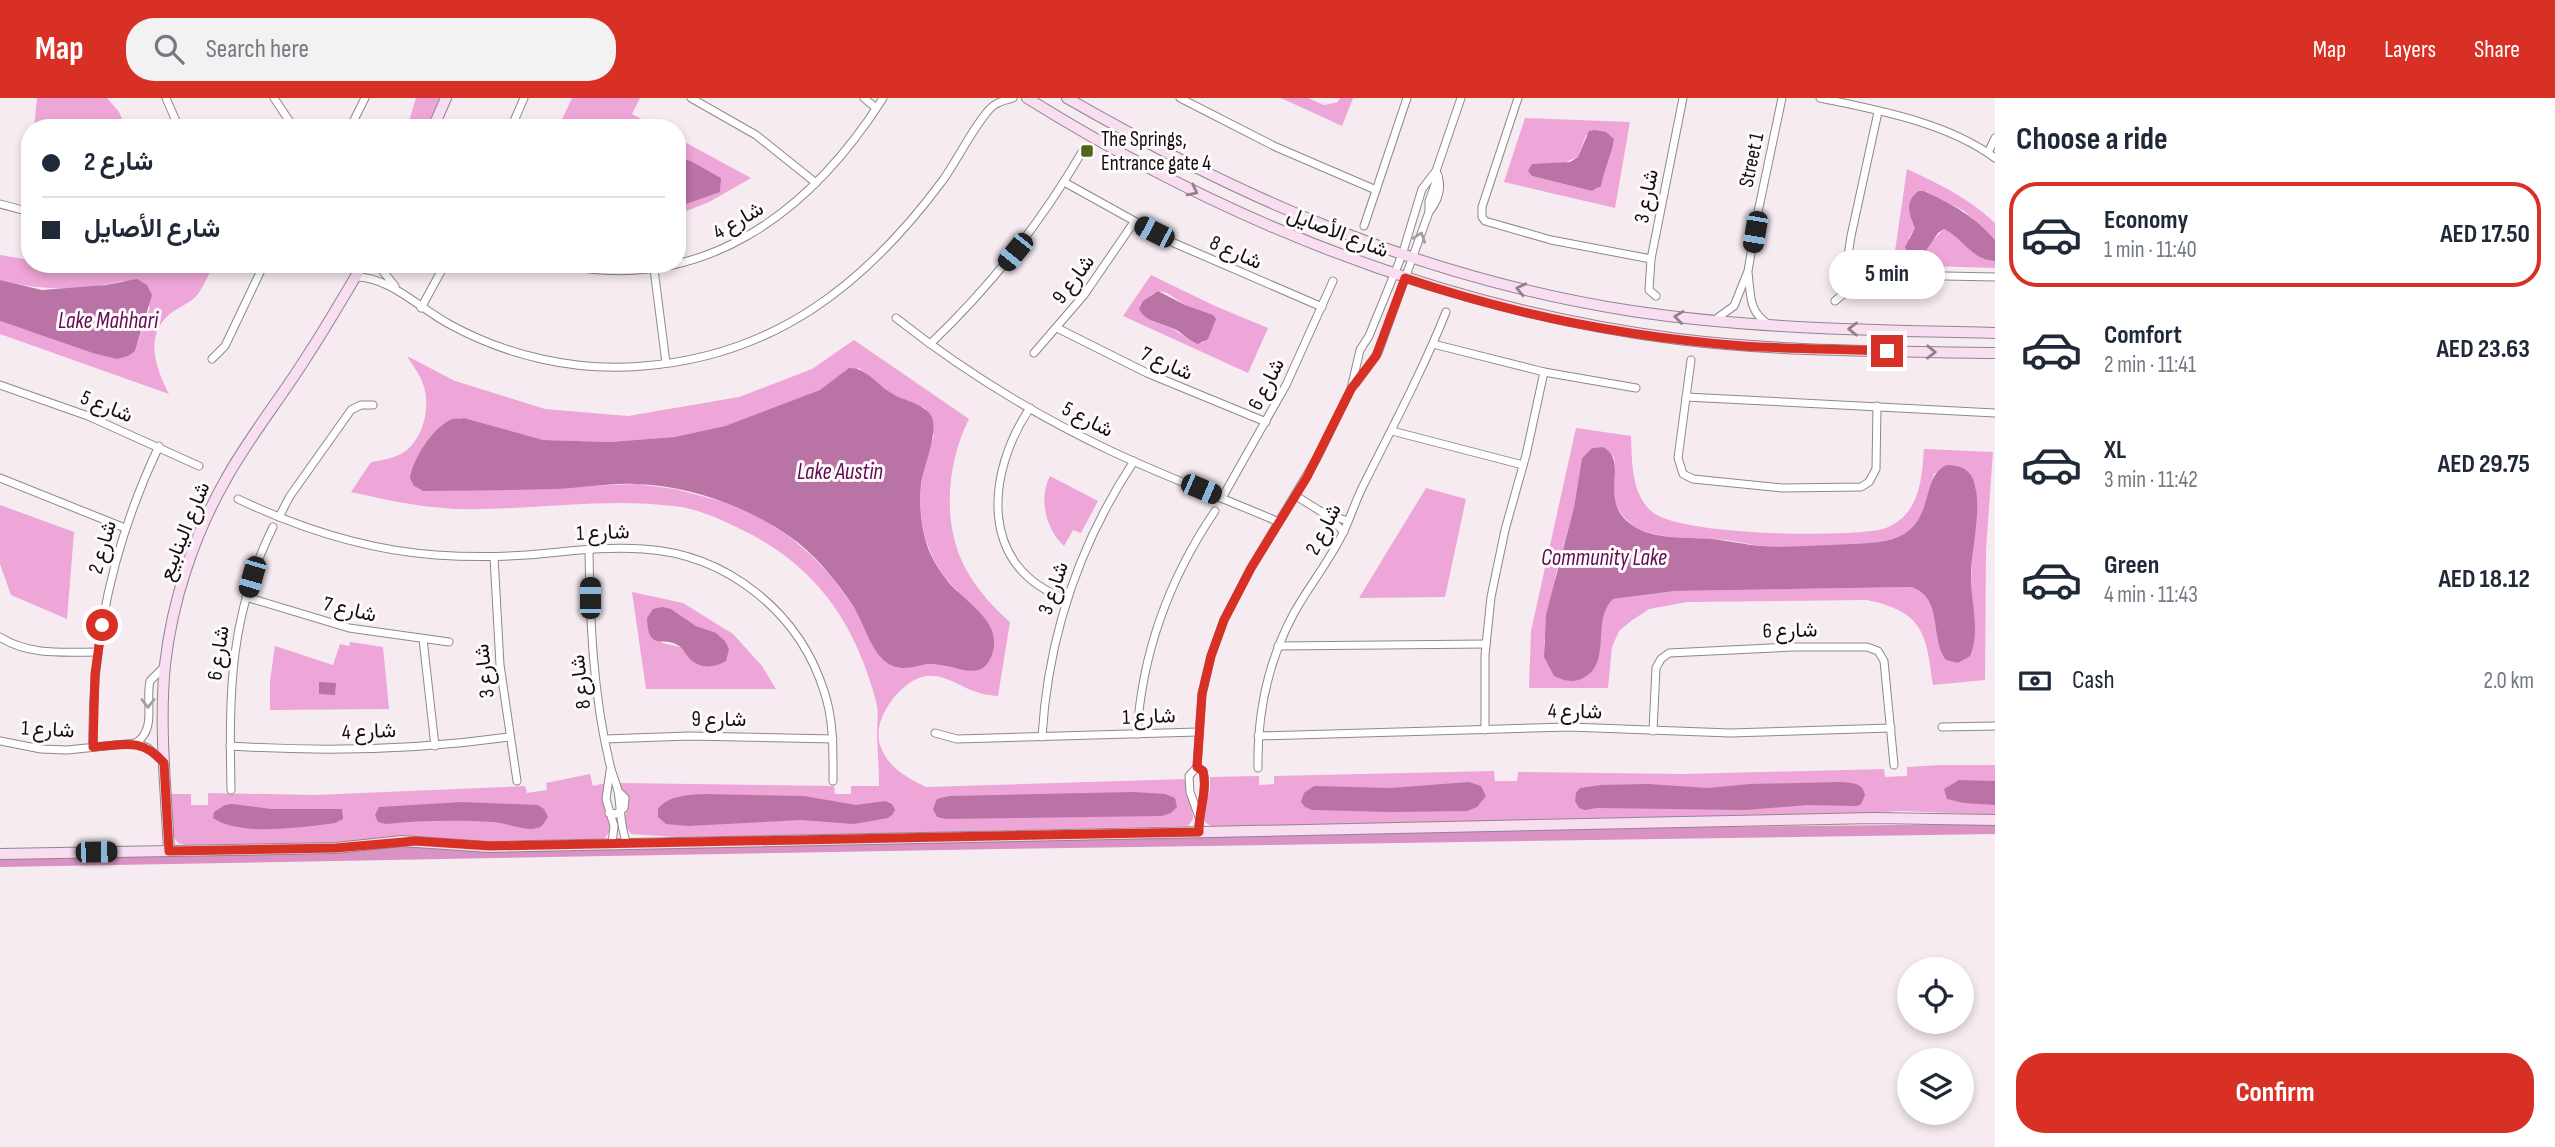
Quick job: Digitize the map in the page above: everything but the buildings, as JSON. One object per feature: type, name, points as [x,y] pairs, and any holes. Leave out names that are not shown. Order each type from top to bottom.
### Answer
[{"type":"street","points":[[166,98],[175,119]]},
{"type":"street","points":[[274,98],[288,119]]},
{"type":"street","points":[[354,119],[365,98]]},
{"type":"street","points":[[437,119],[446,98]]},
{"type":"street","points":[[515,119],[524,98]]},
{"type":"street","points":[[691,98],[756,135],[816,183]]},
{"type":"street","points":[[864,98],[876,108]]},
{"type":"street","name":"شارع 4","points":[[686,261],[707,256],[741,241],[784,213],[816,183],[850,144],[883,98]]},
{"type":"street","points":[[986,113],[987,98]]},
{"type":"street","points":[[355,277],[379,281],[421,308],[477,338],[531,357],[598,367],[644,366],[697,359],[756,341],[811,311],[849,283],[867,268],[920,209],[952,167],[986,113],[995,104],[1013,98]]},
{"type":"street","name":"شارع الأصايل","points":[[1027,98],[1103,143],[1226,207],[1309,243],[1400,276],[1532,313],[1678,339],[1778,348],[1995,353]]},
{"type":"street","name":"شارع الأصايل","points":[[1067,98],[1139,139],[1246,193],[1323,227],[1407,257],[1491,282],[1633,311],[1771,327],[1995,333]]},
{"type":"street","points":[[1180,98],[1276,147],[1376,190]]},
{"type":"street","points":[[1364,226],[1407,98]]},
{"type":"street","points":[[1199,817],[1190,792],[1190,774],[1197,767],[1198,732],[1206,675],[1217,638],[1241,585],[1296,496],[1351,389],[1378,353],[1400,276],[1429,212],[1429,201],[1461,98]]},
{"type":"street","points":[[1517,98],[1482,207],[1482,217],[1491,224],[1551,240],[1651,259]]},
{"type":"street","name":"شارع 3","points":[[1656,296],[1651,295],[1648,290],[1651,259],[1683,98]]},
{"type":"street","name":"Street 1","points":[[1748,271],[1782,98]]},
{"type":"street","points":[[1820,98],[1945,132],[1992,155],[1995,138]]},
{"type":"street","points":[[1835,301],[1841,297],[1878,112]]},
{"type":"street","points":[[930,344],[975,299],[1033,230],[1082,152]]},
{"type":"street","points":[[1407,257],[1422,189],[1437,173]]},
{"type":"street","name":"شارع 8","points":[[1064,182],[1199,255],[1322,307]]},
{"type":"street","points":[[0,204],[21,210]]},
{"type":"street","name":"شارع 9","points":[[1034,354],[1101,271],[1134,222]]},
{"type":"street","points":[[1712,321],[1728,313],[1734,306],[1748,271]]},
{"type":"street","points":[[1748,271],[1750,302],[1771,327]]},
{"type":"street","points":[[212,359],[225,346],[260,273]]},
{"type":"street","name":"شارع الينابيع","points":[[169,851],[164,763],[165,665],[184,579],[211,507],[243,450],[309,354],[357,273]]},
{"type":"street","points":[[385,273],[405,297]]},
{"type":"street","points":[[421,308],[440,273]]},
{"type":"street","points":[[655,273],[666,363]]},
{"type":"street","points":[[1846,274],[1995,277]]},
{"type":"street","points":[[1351,389],[1362,346],[1400,276]]},
{"type":"street","name":"شارع 6","points":[[1223,498],[1266,422],[1333,281]]},
{"type":"street","name":"شارع 2","points":[[1258,768],[1258,736],[1264,695],[1278,646],[1295,611],[1344,532],[1363,486],[1446,312]]},
{"type":"street","name":"شارع 5","points":[[896,318],[930,344],[1030,408],[1134,461],[1279,522]]},
{"type":"street","name":"شارع 7","points":[[1057,328],[1147,373],[1266,422]]},
{"type":"street","points":[[1433,344],[1544,372],[1636,388]]},
{"type":"street","points":[[1360,358],[1371,363]]},
{"type":"street","points":[[1691,360],[1678,464],[1683,474],[1693,479],[1782,488],[1856,488],[1869,482],[1876,469],[1877,406]]},
{"type":"street","points":[[1485,730],[1486,644],[1498,561],[1544,372]]},
{"type":"street","name":"شارع 5","points":[[0,385],[88,416],[199,466]]},
{"type":"street","points":[[1686,397],[1995,413]]},
{"type":"street","points":[[279,517],[290,496],[348,414],[356,407],[373,405]]},
{"type":"street","points":[[1030,408],[1012,439],[1003,463],[997,491],[999,519],[1010,552],[1022,570],[1046,590],[1066,598]]},
{"type":"street","points":[[1392,430],[1523,464]]},
{"type":"street","name":"شارع 2","points":[[93,747],[98,652],[108,590],[125,528],[159,446]]},
{"type":"street","name":"شارع 3","points":[[1042,737],[1047,677],[1066,598],[1096,526],[1134,461]]},
{"type":"street","points":[[0,478],[125,528]]},
{"type":"street","points":[[1296,496],[1325,514],[1344,532]]},
{"type":"street","name":"شارع 1","points":[[238,499],[324,534],[384,548],[437,555],[494,557],[642,548],[675,553],[722,570],[757,593],[786,621],[807,651],[825,693],[833,739],[834,781]]},
{"type":"street","points":[[1137,734],[1144,671],[1161,612],[1185,559],[1215,510]]},
{"type":"street","points":[[1325,514],[1348,521]]},
{"type":"street","name":"شارع 6","points":[[230,789],[232,664],[246,597],[259,556],[273,527]]},
{"type":"street","name":"شارع 8","points":[[589,550],[593,638],[605,739],[618,791]]},
{"type":"street","name":"شارع 3","points":[[494,557],[499,653],[517,781]]},
{"type":"street","name":"شارع 7","points":[[246,597],[349,628],[449,642]]},
{"type":"street","points":[[0,637],[38,651],[98,652]]},
{"type":"street","points":[[423,639],[435,746]]},
{"type":"street","points":[[1278,646],[1486,644]]},
{"type":"street","name":"شارع 6","points":[[1653,732],[1656,668],[1665,655],[1675,651],[1867,647],[1878,651],[1884,661],[1894,765]]},
{"type":"street","points":[[164,763],[155,753],[136,743],[144,737],[149,727],[150,681],[165,665]]},
{"type":"street","points":[[1942,727],[1995,726]]},
{"type":"street","name":"شارع 4","points":[[1258,736],[1569,727],[1653,732],[1797,732],[1891,728]]},
{"type":"street","name":"شارع 1","points":[[935,733],[957,739],[1198,732]]},
{"type":"street","name":"شارع 9","points":[[605,739],[689,736],[833,739]]},
{"type":"street","name":"شارع 4","points":[[230,746],[337,750],[435,746],[509,737]]},
{"type":"street","name":"شارع 1","points":[[0,741],[41,749],[136,743]]},
{"type":"street","name":"شارع 8","points":[[610,767],[606,799],[614,826],[612,844]]},
{"type":"street","points":[[1197,767],[1204,773],[1199,832]]},
{"type":"street","points":[[1190,792],[1198,794],[1204,790]]},
{"type":"street","points":[[607,792],[618,791],[625,798],[621,812],[627,844]]},
{"type":"street","points":[[609,813],[621,812]]},
{"type":"street","points":[[0,854],[336,848],[402,841],[490,846],[1875,818],[1995,820]]},
{"type":"shaded area","points":[[37,98],[107,98],[122,119],[35,119]]},
{"type":"shaded area","points":[[416,98],[440,98],[430,119],[410,119]]},
{"type":"shaded area","points":[[572,98],[640,98],[632,114],[641,119],[562,119]]},
{"type":"shaded area","points":[[1281,98],[1308,98],[1324,105],[1338,102],[1340,98],[1353,98],[1342,126]]},
{"type":"shaded area","points":[[1525,118],[1630,122],[1615,208],[1504,182]],"holes":[[[1586,135],[1614,139],[1610,158],[1597,189],[1592,191],[1532,176],[1578,157]]]},
{"type":"shaded area","points":[[686,143],[751,178],[709,202],[686,211],[686,202],[696,199],[721,178],[686,159]]},
{"type":"shaded area","points":[[1907,169],[1964,199],[1995,223],[1995,240],[1964,211],[1925,191],[1915,228],[1908,239],[1933,240],[1944,229],[1980,257],[1995,261],[1995,268],[1893,265]]},
{"type":"shaded area","points":[[0,255],[21,258],[21,273],[209,273],[198,294],[171,313],[157,331],[157,363],[169,394],[0,334],[0,321],[29,331],[135,351],[150,307],[123,281],[92,287],[61,288],[0,280]]},
{"type":"shaded area","points":[[1151,275],[1268,328],[1248,373],[1123,316]],"holes":[[[1158,291],[1167,293],[1185,305],[1213,316],[1203,343],[1193,342],[1170,327],[1153,322],[1151,295]]]},
{"type":"shaded area","points":[[854,340],[969,419],[958,447],[951,479],[950,511],[955,542],[964,565],[984,596],[1010,622],[998,696],[979,693],[940,677],[927,676],[917,679],[890,702],[880,724],[880,745],[888,760],[905,775],[926,787],[1185,779],[1193,815],[1188,826],[689,838],[631,834],[624,824],[627,803],[619,783],[834,786],[835,794],[851,794],[851,786],[879,786],[876,701],[856,644],[826,596],[808,576],[762,540],[720,519],[689,509],[626,503],[450,509],[351,492],[371,462],[403,453],[413,444],[422,428],[426,411],[425,393],[420,377],[407,356],[455,381],[545,409],[628,416],[739,397],[812,369]],"holes":[[[859,368],[890,393],[925,408],[934,436],[923,474],[921,512],[924,531],[938,567],[983,616],[994,642],[973,671],[932,664],[897,668],[832,577],[812,556],[790,537],[754,514],[724,502],[675,489],[636,484],[460,491],[423,491],[414,486],[453,419],[464,418],[542,440],[610,442],[674,437],[725,426],[821,390]]]},
{"type":"shaded area","points":[[1576,428],[1631,436],[1636,486],[1651,511],[1667,519],[1693,526],[1760,533],[1830,534],[1884,529],[1908,512],[1917,496],[1924,449],[1993,452],[1986,550],[1985,680],[1933,685],[1928,651],[1918,627],[1900,611],[1867,600],[1687,602],[1649,609],[1619,631],[1612,647],[1608,688],[1529,688],[1531,631]],"holes":[[[1603,447],[1614,457],[1617,506],[1637,528],[1674,537],[1776,547],[1835,547],[1876,543],[1904,534],[1921,515],[1934,474],[1947,465],[1961,467],[1975,484],[1976,493],[1971,581],[1974,620],[1972,652],[1959,663],[1946,660],[1941,651],[1928,600],[1921,592],[1911,587],[1675,591],[1613,599],[1602,619],[1596,663],[1590,672],[1580,679],[1546,662],[1544,643],[1556,574],[1574,507],[1582,458],[1592,448]]]},
{"type":"shaded area","points":[[1050,476],[1098,501],[1081,533],[1073,530],[1064,546],[1048,523],[1044,504]]},
{"type":"shaded area","points":[[1426,488],[1466,499],[1445,597],[1359,598]]},
{"type":"shaded area","points":[[0,505],[74,532],[67,619],[11,595],[0,564]]},
{"type":"shaded area","points":[[632,592],[683,603],[733,634],[762,666],[776,689],[646,689]],"holes":[[[671,609],[696,626],[721,637],[680,647],[662,643]]]},
{"type":"shaded area","points":[[350,642],[383,647],[389,709],[270,710],[270,681],[275,646],[333,665],[340,644],[349,646]]},
{"type":"shaded area","points":[[1995,765],[1995,815],[1902,811],[1833,815],[1214,828],[1203,821],[1201,815],[1210,790],[1210,777],[1259,776],[1259,785],[1274,784],[1274,776],[1494,771],[1495,781],[1517,781],[1518,772],[1683,774],[1884,769],[1885,777],[1907,776],[1907,767]]},
{"type":"shaded area","points":[[590,774],[593,786],[605,783],[602,800],[612,829],[604,839],[489,841],[407,836],[347,843],[189,846],[178,843],[173,836],[171,794],[191,794],[191,805],[208,805],[208,793],[315,795],[525,786],[527,793],[547,790],[546,783]]},
{"type":"shaded area","points":[[1995,824],[1995,834],[0,867],[0,854],[1199,832]]},
{"type":"water","points":[[1589,131],[1606,132],[1614,139],[1601,186],[1592,191],[1532,176],[1528,171],[1532,164],[1570,162],[1578,157]]},
{"type":"water","points":[[686,159],[721,178],[720,192],[686,204]]},
{"type":"water","points":[[1919,191],[1944,201],[1979,224],[1995,240],[1995,261],[1980,257],[1944,229],[1938,233],[1923,255],[1908,253],[1905,247],[1915,228],[1910,203]]},
{"type":"water","name":"Lake Mahhari","points":[[137,279],[147,285],[152,295],[135,351],[128,356],[117,359],[93,353],[0,321],[0,280],[42,290],[106,285]]},
{"type":"water","points":[[1158,291],[1213,315],[1216,319],[1208,339],[1198,344],[1173,328],[1142,314],[1139,309],[1143,301]]},
{"type":"water","name":"Lake Austin","points":[[849,368],[865,373],[893,394],[926,410],[933,420],[933,438],[921,485],[920,509],[924,533],[930,553],[943,576],[976,608],[990,627],[994,637],[994,649],[986,666],[981,669],[966,670],[930,664],[902,668],[886,662],[874,648],[846,596],[807,550],[772,525],[716,499],[675,488],[635,484],[556,489],[423,491],[414,486],[410,478],[425,444],[438,428],[453,419],[464,418],[543,440],[610,442],[674,437],[725,426],[820,390]]},
{"type":"water","name":"Community Lake","points":[[1603,447],[1611,454],[1614,462],[1616,505],[1622,515],[1640,530],[1680,538],[1762,546],[1866,543],[1898,537],[1914,526],[1939,470],[1947,465],[1963,468],[1973,479],[1977,503],[1971,569],[1975,639],[1970,656],[1958,663],[1946,660],[1941,651],[1928,600],[1921,592],[1911,587],[1675,591],[1613,599],[1606,608],[1600,653],[1591,672],[1574,681],[1554,676],[1544,657],[1546,615],[1574,507],[1582,458],[1592,448]]},
{"type":"water","points":[[653,609],[671,609],[696,626],[716,633],[729,649],[726,661],[712,666],[698,665],[679,646],[658,641],[650,636],[647,618]]},
{"type":"water","points":[[319,682],[336,683],[335,695],[319,694]]},
{"type":"water","points":[[1959,780],[1995,781],[1995,805],[1947,799],[1944,789]]},
{"type":"water","points":[[1469,782],[1481,786],[1486,796],[1477,807],[1467,811],[1312,810],[1301,802],[1304,793],[1314,786],[1391,788]]},
{"type":"water","points":[[1648,784],[1708,788],[1750,784],[1856,784],[1862,788],[1865,795],[1861,804],[1746,810],[1585,810],[1579,808],[1575,801],[1580,788],[1601,785]]},
{"type":"water","points":[[1133,792],[1165,794],[1175,798],[1177,807],[1162,816],[946,819],[937,817],[933,809],[937,799],[949,796]]},
{"type":"water","points":[[705,794],[804,796],[856,805],[885,801],[892,804],[895,810],[888,818],[854,824],[801,820],[688,826],[666,824],[658,817],[658,809],[667,801]]},
{"type":"water","points":[[462,802],[538,805],[548,817],[541,826],[527,829],[481,821],[386,824],[378,822],[375,815],[379,807]]},
{"type":"water","points":[[232,804],[271,809],[342,809],[343,819],[335,823],[306,827],[255,829],[225,824],[213,818],[214,812]]},
{"type":"place","name":"The Springs, Entrance gate 4","points":[[1087,151]]},
{"type":"route","points":[[102,625],[95,674],[93,747],[136,743],[148,748],[164,763],[169,851],[336,848],[402,841],[490,846],[1199,832],[1205,780],[1203,771],[1197,767],[1200,713],[1206,675],[1217,638],[1241,585],[1307,477],[1351,389],[1376,356],[1405,278],[1532,313],[1645,335],[1745,346],[1887,351]]}]
